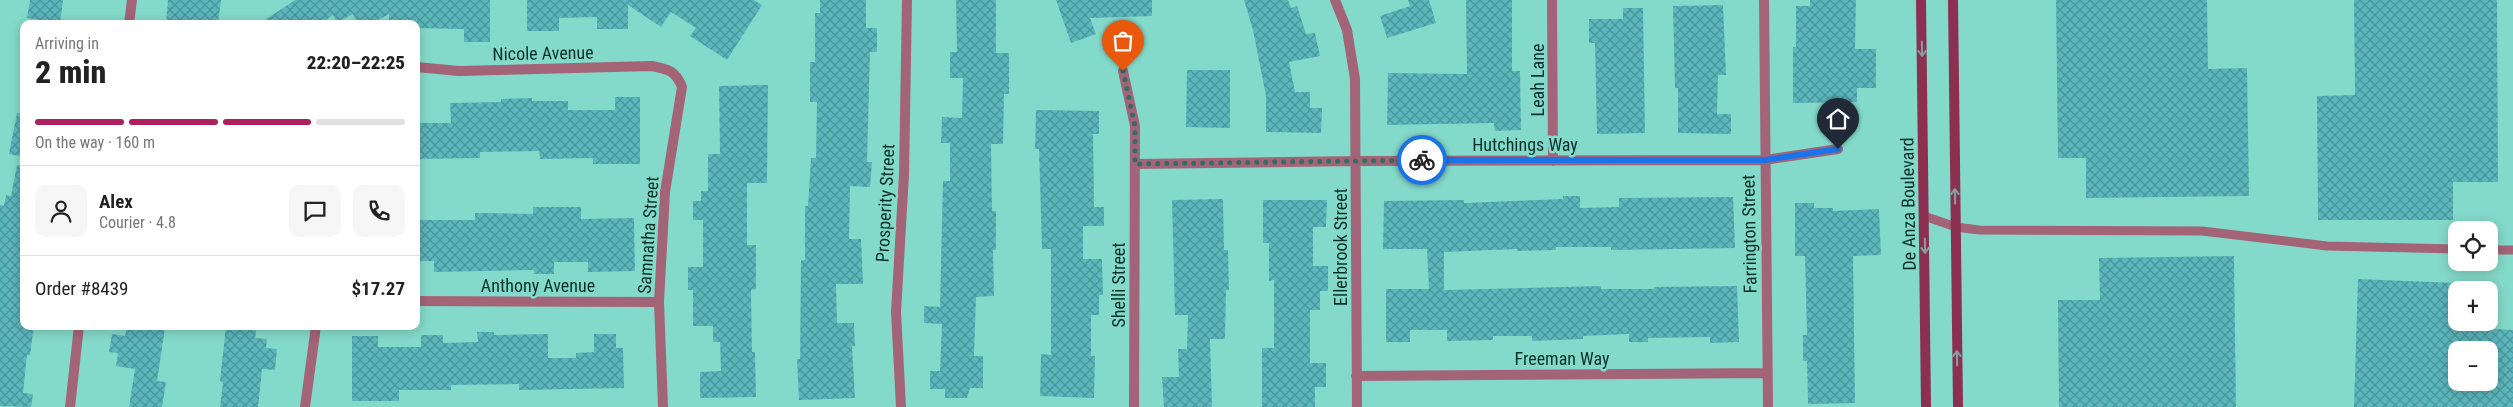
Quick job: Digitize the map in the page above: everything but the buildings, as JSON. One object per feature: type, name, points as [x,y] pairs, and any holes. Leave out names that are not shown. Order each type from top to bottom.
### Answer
[{"type":"street","points":[[130,20],[132,0]]},
{"type":"street","name":"Prosperity Street","points":[[901,407],[896,312],[904,174],[906,0]]},
{"type":"street","name":"Ellerbrook Street","points":[[1335,0],[1347,30],[1355,79],[1356,407]]},
{"type":"street","name":"Leah Lane","points":[[1552,0],[1553,160]]},
{"type":"street","name":"Farrington Street","points":[[1764,0],[1768,407]]},
{"type":"street","name":"De Anza Boulevard","points":[[1921,0],[1926,407]]},
{"type":"street","points":[[1953,0],[1958,407]]},
{"type":"street","name":"Nicole Avenue","points":[[420,67],[459,71],[652,66],[671,70]]},
{"type":"street","name":"Samnatha Street","points":[[663,407],[659,302],[665,192],[682,87],[678,76],[671,70]]},
{"type":"street","name":"Shelli Street","points":[[1123,71],[1135,126],[1134,407]]},
{"type":"street","name":"Hutchings Way","points":[[1135,164],[1356,160],[1765,160],[1838,149]]},
{"type":"street","name":"Anthony Avenue","points":[[420,301],[659,302]]},
{"type":"street","points":[[70,407],[79,330]]},
{"type":"street","points":[[305,407],[315,330]]},
{"type":"street","name":"Freeman Way","points":[[1356,376],[1767,373]]},
{"type":"lane","points":[[1924,216],[1956,227],[2012,231],[2202,230],[2327,246],[2448,249]]},
{"type":"lane","points":[[2498,250],[2513,250]]},
{"type":"way so far","points":[[1123,71],[1135,126],[1135,164],[1422,160]]},
{"type":"route","points":[[1422,160],[1765,160],[1838,149]]}]
